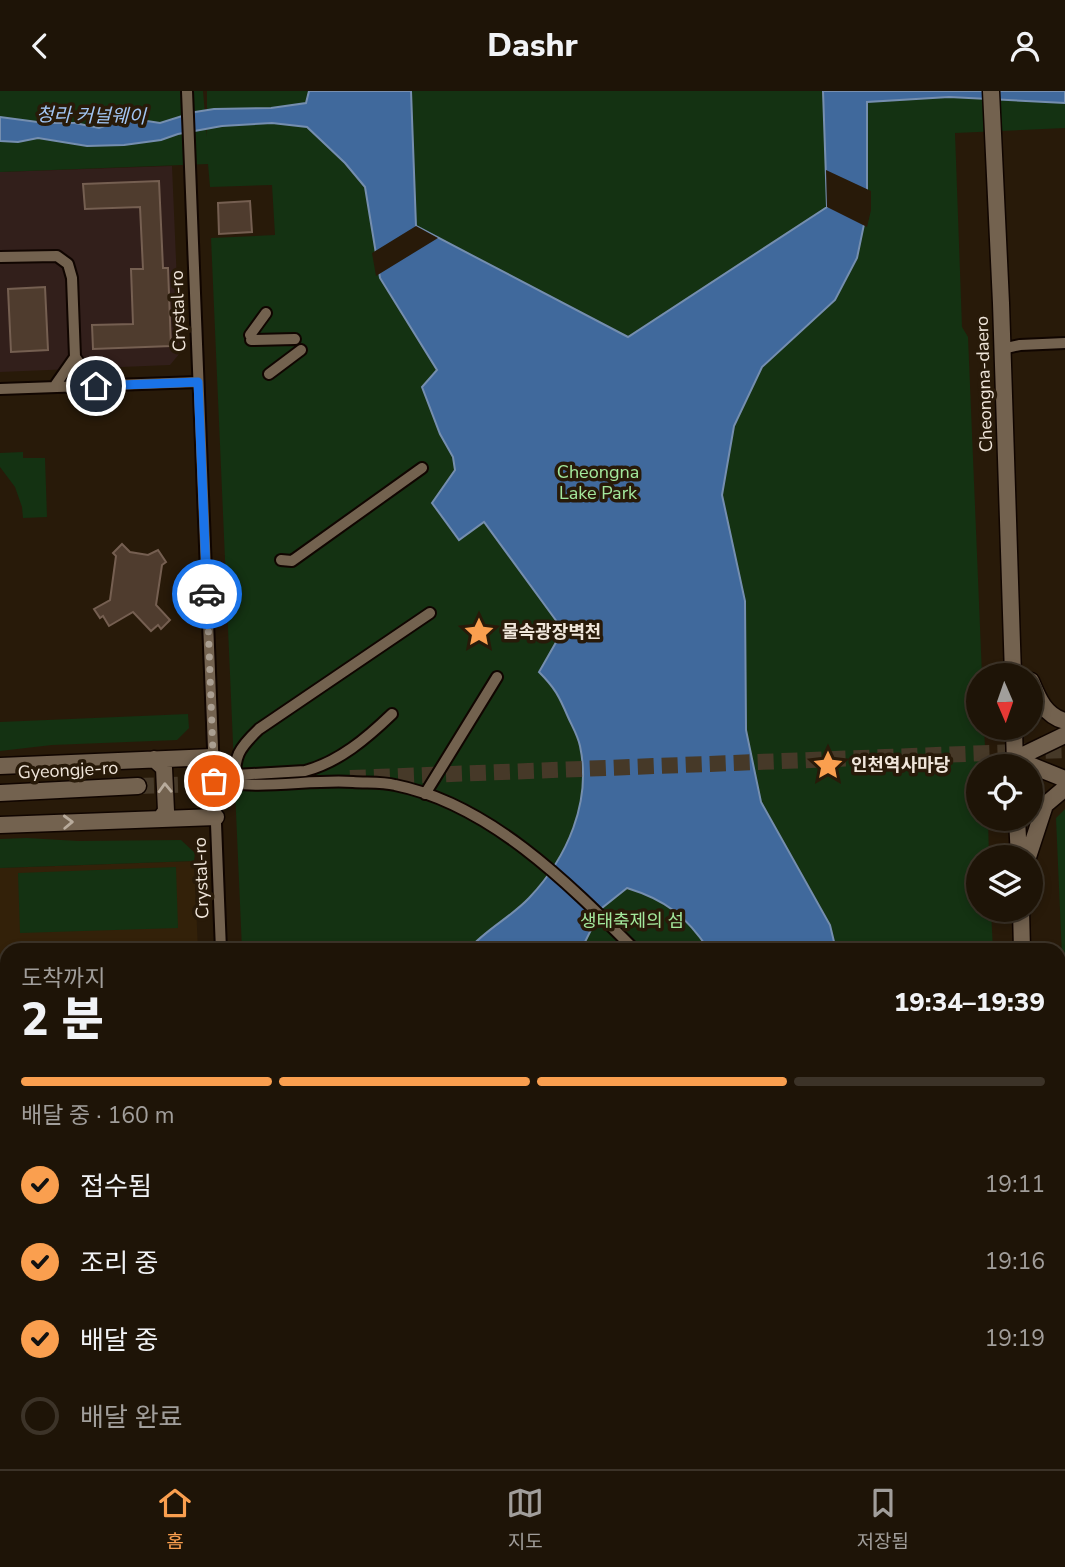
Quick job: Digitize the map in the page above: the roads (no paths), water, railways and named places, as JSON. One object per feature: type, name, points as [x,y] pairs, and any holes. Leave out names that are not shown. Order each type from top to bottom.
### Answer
[{"type":"main road","name":"Cheongna-daero","points":[[991,91],[1012,663]]},
{"type":"main road","points":[[1011,634],[1023,663]]},
{"type":"main road","points":[[1043,706],[1048,712],[1065,720]]},
{"type":"main road","points":[[1030,754],[1065,735]]},
{"type":"main road","points":[[0,766],[213,757]]},
{"type":"main road","points":[[154,759],[164,768],[166,811],[160,819]]},
{"type":"main road","points":[[1043,772],[1065,779]]},
{"type":"main road","name":"Gyeongje-ro","points":[[0,793],[138,786]]},
{"type":"main road","points":[[1032,845],[1045,805],[1065,787]]},
{"type":"main road","points":[[0,825],[216,817]]},
{"type":"main road","points":[[1021,922],[1022,943]]},
{"type":"street","name":"Crystal-ro","points":[[187,91],[221,943]]},
{"type":"street","points":[[0,257],[57,256],[68,264],[72,278],[75,357],[96,386]]},
{"type":"street","points":[[266,313],[250,338],[295,339]]},
{"type":"street","points":[[1002,349],[1020,345],[1065,343]]},
{"type":"street","points":[[269,374],[301,350]]},
{"type":"street","points":[[54,387],[75,357]]},
{"type":"street","points":[[0,389],[198,382]]},
{"type":"street","points":[[281,560],[292,561],[422,468]]},
{"type":"street","points":[[235,780],[234,764],[242,746],[259,729],[430,613]]},
{"type":"street","points":[[425,794],[498,677]]},
{"type":"street","points":[[235,780],[314,769],[352,749],[392,714]]},
{"type":"street","points":[[214,781],[343,781],[394,784],[464,809],[517,841],[628,943]]},
{"type":"water","points":[[309,91],[411,91],[416,226],[628,337],[827,207],[823,91],[1065,91],[1065,103],[949,97],[867,102],[867,210],[857,258],[835,300],[762,367],[734,426],[722,495],[745,601],[746,730],[761,802],[830,925],[834,943],[704,943],[674,911],[653,898],[627,888],[602,908],[584,943],[475,943],[529,898],[555,865],[565,847],[579,808],[582,788],[580,746],[559,698],[539,672],[563,630],[484,522],[459,540],[432,503],[455,470],[453,457],[440,434],[422,387],[437,370],[380,278],[365,187],[345,163],[307,127],[272,123],[222,126],[161,140],[124,145],[87,146],[38,138],[18,142],[0,141],[0,117],[45,123],[75,123],[99,128],[128,118],[160,123],[214,109],[271,108],[306,103]]},
{"type":"tunnel","points":[[350,778],[1065,750]]},
{"type":"tunnel","points":[[138,786],[230,783]]},
{"type":"place","name":"물속광장벽천","points":[[479,632]]},
{"type":"place","name":"인천역사마당","points":[[828,765]]},
{"type":"water label","name":"청라 커널웨이","points":[[91,116]]},
{"type":"park label","name":"Cheongna Lake Park","points":[[598,482]]},
{"type":"park label","name":"생태축제의 섬","points":[[632,921]]}]
